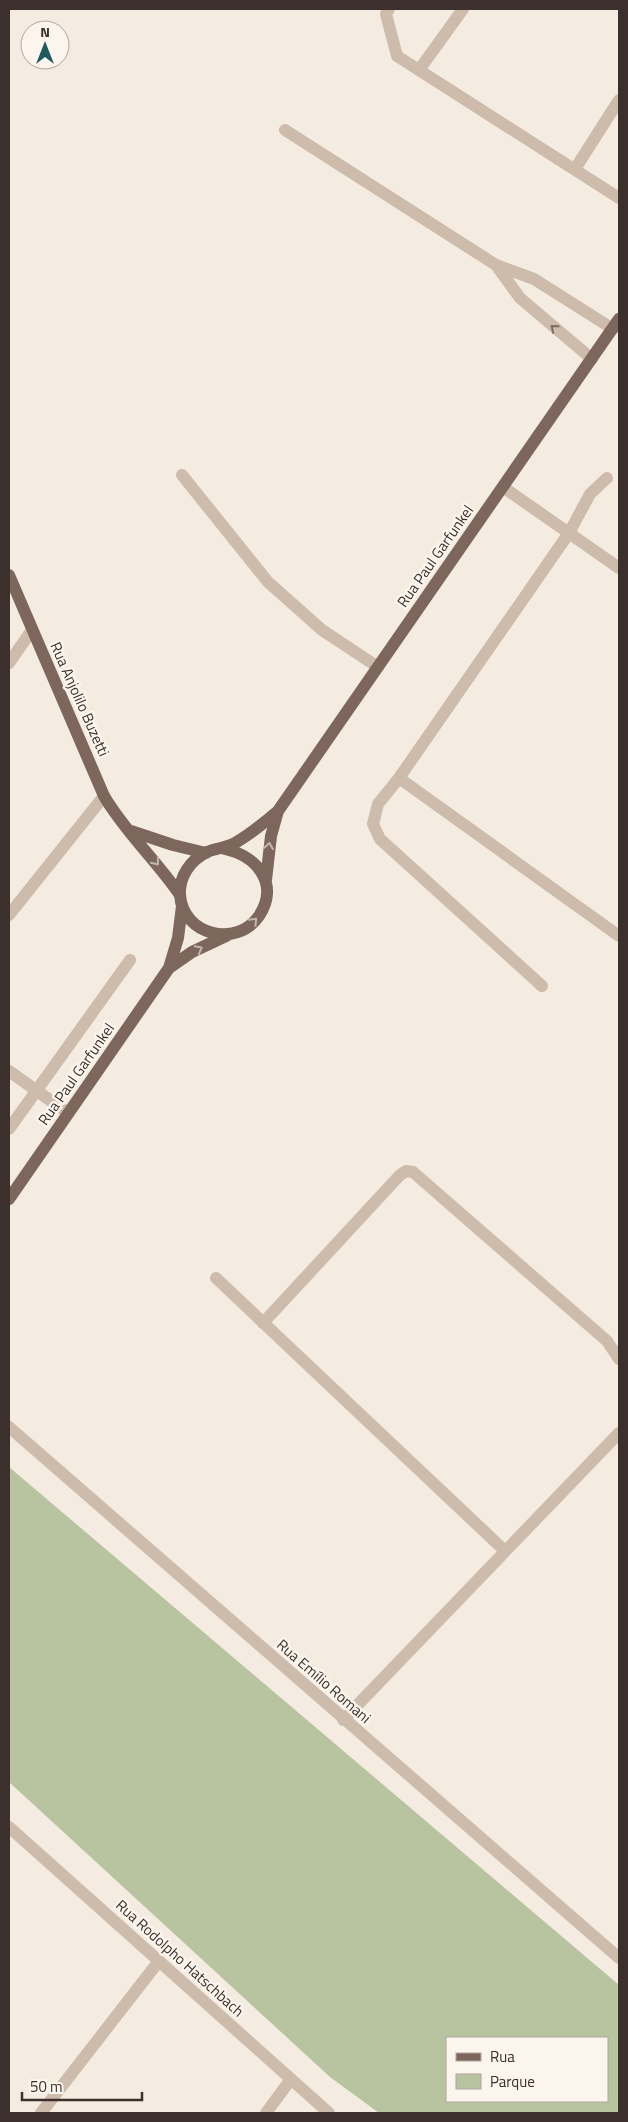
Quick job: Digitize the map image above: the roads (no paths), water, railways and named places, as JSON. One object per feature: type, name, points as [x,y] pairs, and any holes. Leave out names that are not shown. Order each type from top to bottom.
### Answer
[{"type":"main road","name":"Rua Paul Garfunkel","points":[[225,849],[252,833],[278,811],[616,324]]},
{"type":"main road","name":"Rua Anjolilo Buzetti","points":[[9,575],[104,796],[120,821],[131,831],[181,900]]},
{"type":"main road","name":"Rua Paul Garfunkel","points":[[266,882],[268,850],[278,811]]},
{"type":"main road","name":"Rua Anjolilo Buzetti","points":[[131,831],[173,845],[206,853]]},
{"type":"main road","points":[[225,849],[239,852],[251,859],[260,869],[266,882],[267,896],[263,910],[255,921],[244,930],[218,935],[196,925],[188,917],[181,900],[181,882],[186,870],[195,860],[206,853],[225,849]]},
{"type":"main road","name":"Rua Paul Garfunkel","points":[[9,1199],[169,968],[178,938],[181,900]]},
{"type":"main road","name":"Rua Paul Garfunkel","points":[[169,968],[197,949],[230,934]]},
{"type":"street","points":[[389,9],[386,14],[397,56],[619,198]]},
{"type":"street","points":[[419,70],[463,9]]},
{"type":"street","points":[[575,169],[619,100]]},
{"type":"street","points":[[285,130],[496,266],[534,279],[616,324]]},
{"type":"street","points":[[496,266],[520,298],[592,359]]},
{"type":"street","points":[[182,475],[268,582],[322,630],[378,667]]},
{"type":"street","points":[[542,986],[380,839],[373,824],[378,804],[399,778],[569,533],[590,494],[607,478]]},
{"type":"street","points":[[503,487],[619,568]]},
{"type":"street","points":[[9,663],[32,630]]},
{"type":"street","points":[[399,778],[619,936]]},
{"type":"street","points":[[9,914],[104,796]]},
{"type":"street","points":[[9,1129],[130,960]]},
{"type":"street","points":[[9,1071],[68,1113]]},
{"type":"street","points":[[263,1323],[393,1182],[406,1171],[413,1172],[607,1341],[619,1359]]},
{"type":"street","points":[[216,1278],[506,1551]]},
{"type":"street","name":"Rua Emílio Romani","points":[[9,1427],[343,1720],[619,1958]]},
{"type":"street","points":[[343,1720],[619,1433]]},
{"type":"street","name":"Rua Rodolpho Hatschbach","points":[[9,1826],[329,2113]]},
{"type":"street","points":[[41,2113],[159,1961]]},
{"type":"street","points":[[266,2113],[291,2079]]}]
